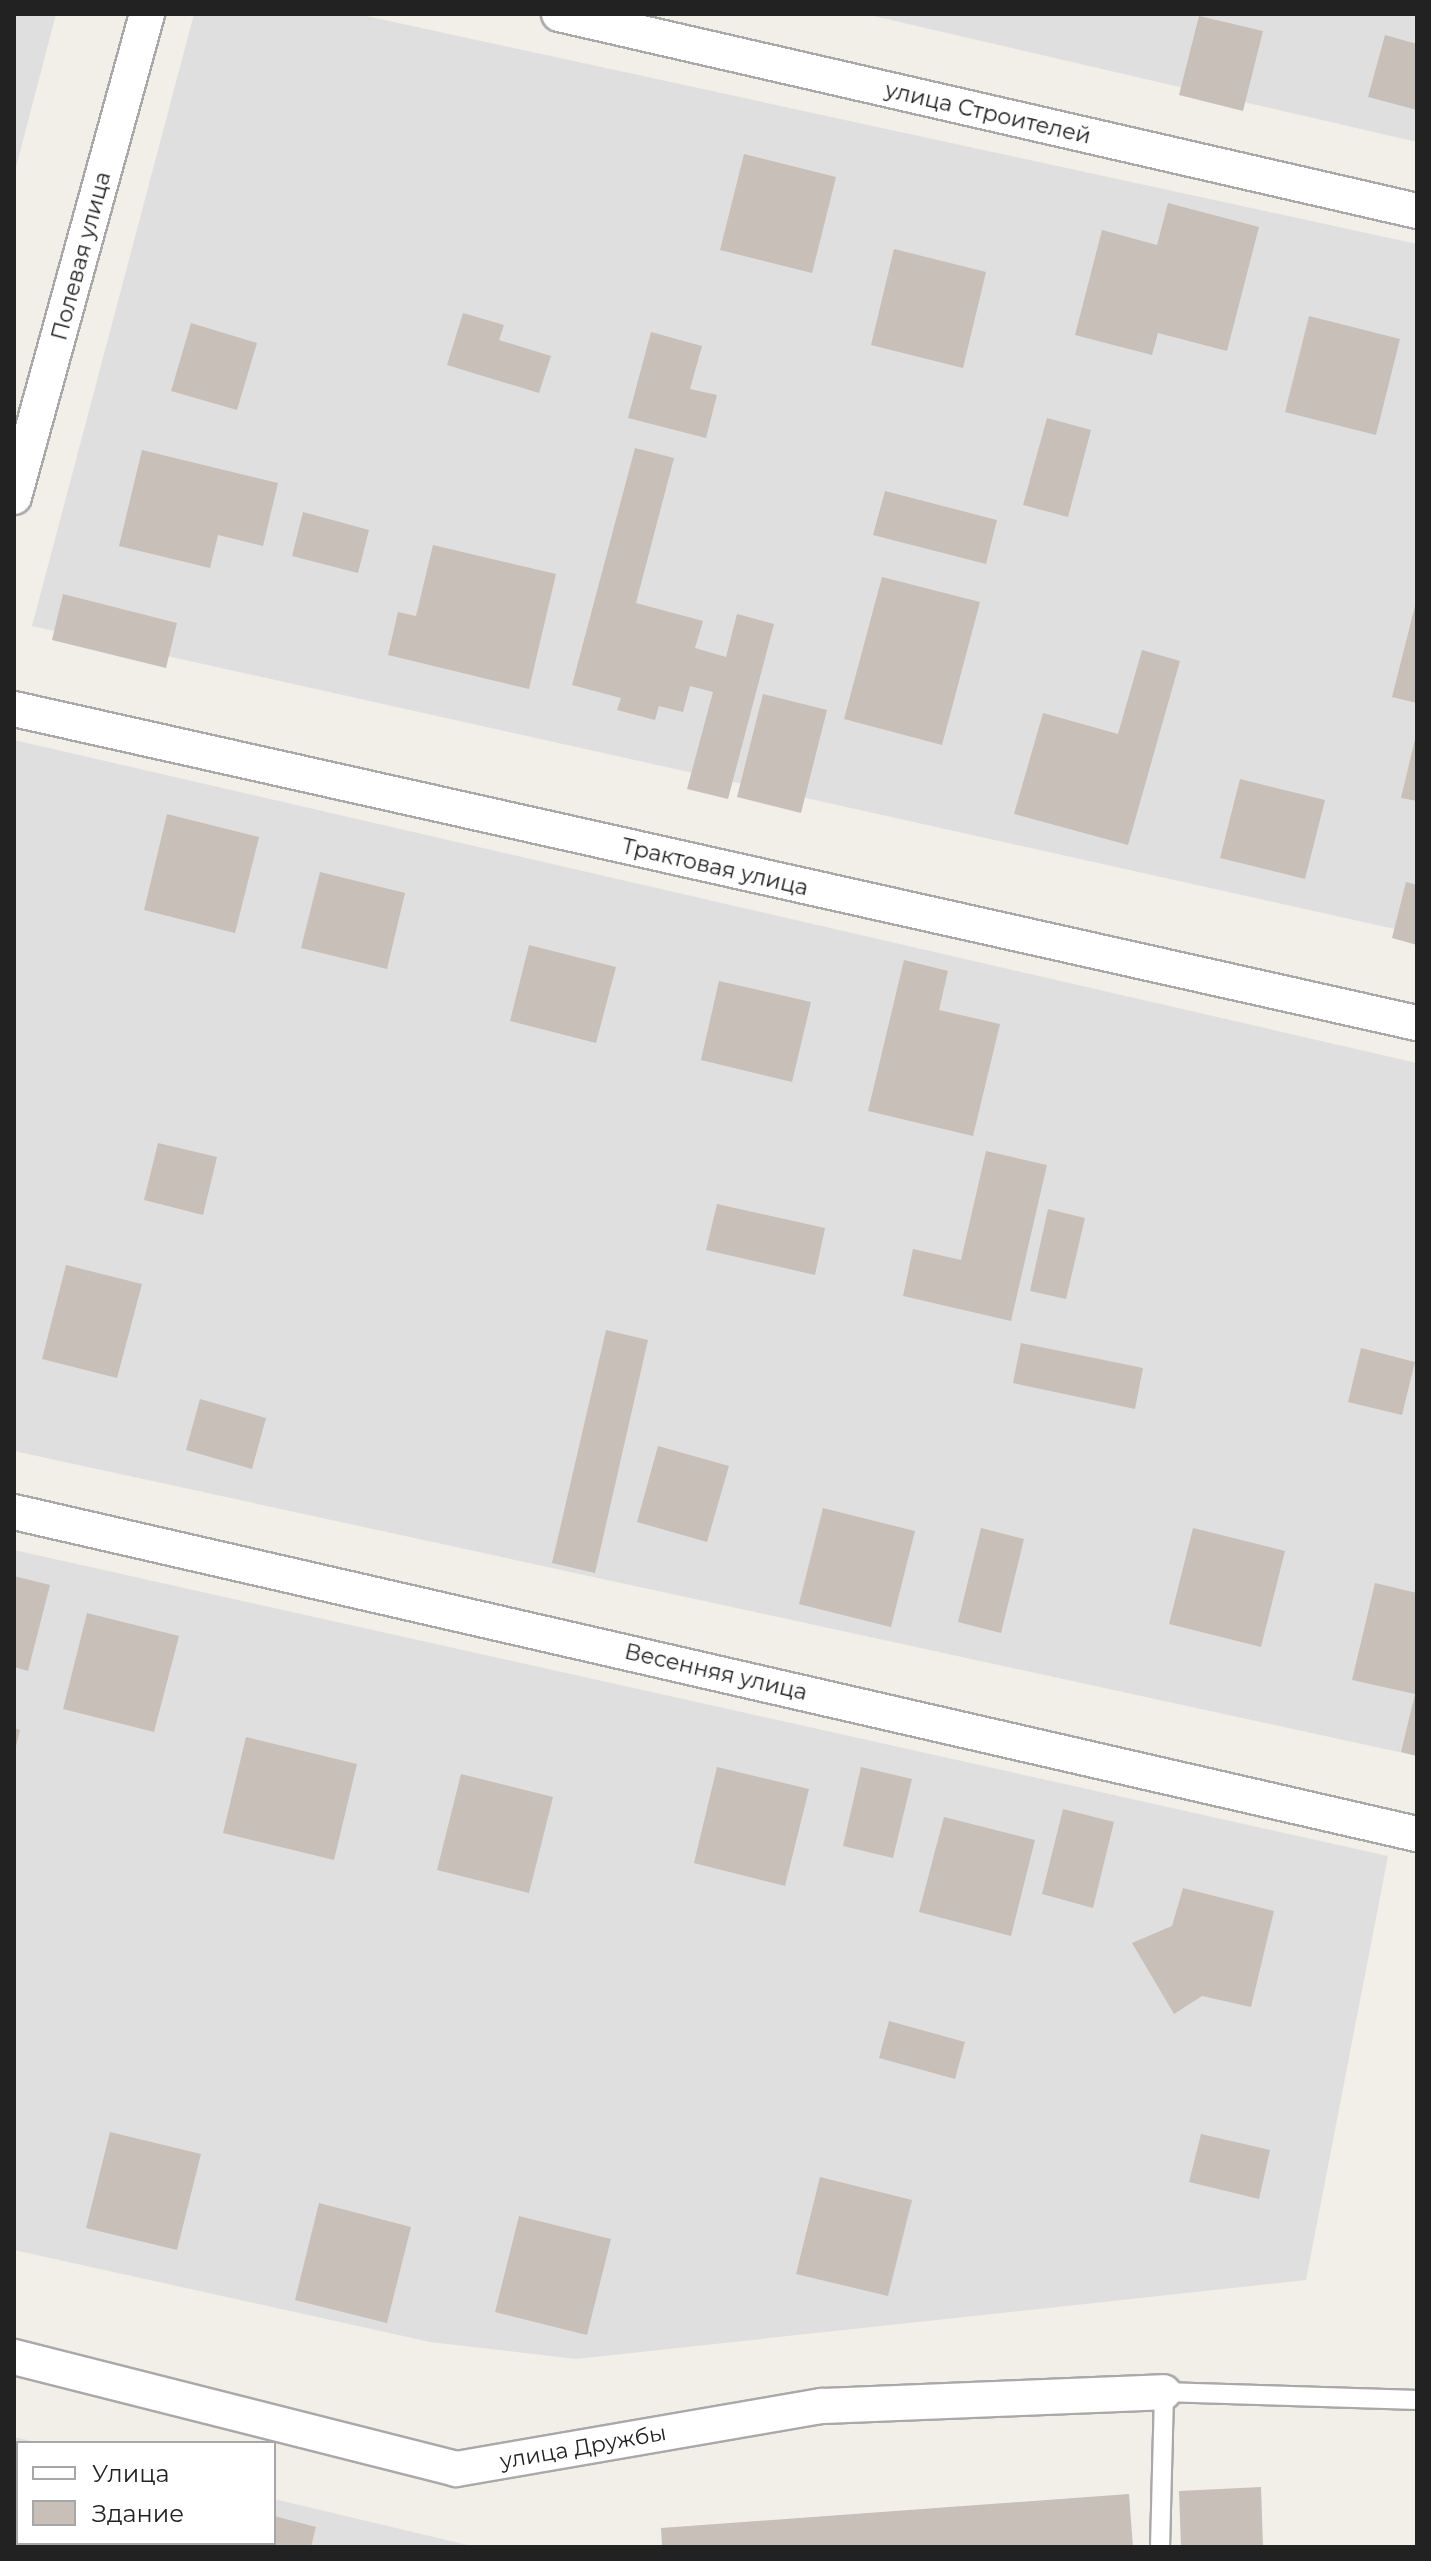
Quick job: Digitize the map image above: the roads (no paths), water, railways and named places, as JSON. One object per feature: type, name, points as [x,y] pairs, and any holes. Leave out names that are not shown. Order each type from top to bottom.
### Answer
[{"type":"street","name":"Полевая улица","points":[[14,497],[147,14]]},
{"type":"street","name":"улица Строителей","points":[[559,14],[1417,211]]},
{"type":"street","name":"Трактовая улица","points":[[14,709],[1417,1023]]},
{"type":"street","name":"Весенняя улица","points":[[14,1512],[1417,1834]]},
{"type":"street","name":"улица Дружбы","points":[[14,2357],[456,2469],[822,2406],[1164,2392]]},
{"type":"lane","points":[[1160,2547],[1164,2392],[1417,2400]]}]
